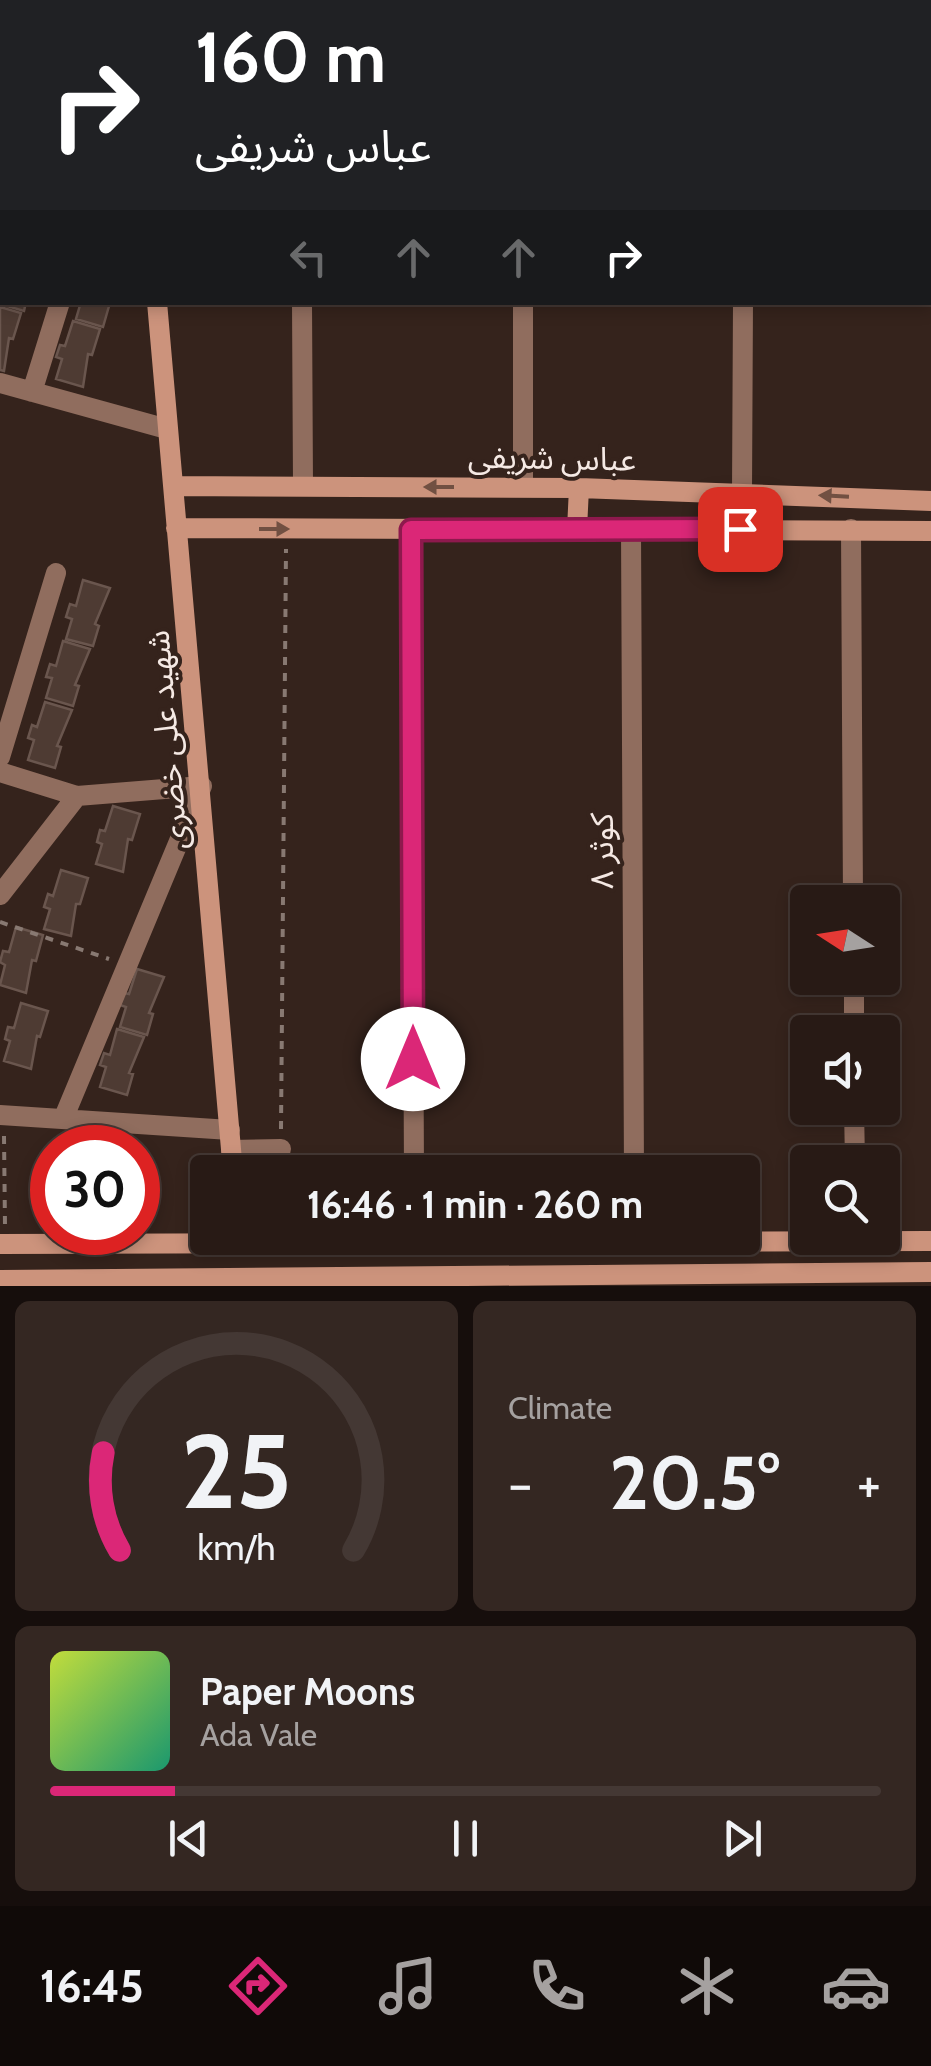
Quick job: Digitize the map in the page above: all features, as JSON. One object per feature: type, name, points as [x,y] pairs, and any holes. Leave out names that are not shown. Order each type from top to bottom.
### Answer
[{"type":"main road","name":"شهید علی خضری","points":[[157,305],[232,1155]]},
{"type":"main road","name":"عباس شریفی","points":[[173,486],[742,491],[931,500]]},
{"type":"main road","points":[[577,529],[578,488]]},
{"type":"main road","points":[[176,528],[931,531]]},
{"type":"main road","points":[[760,1238],[790,1238]]},
{"type":"main road","points":[[3,1244],[190,1240]]},
{"type":"main road","points":[[900,1240],[931,1241]]},
{"type":"main road","points":[[0,1280],[741,1280],[931,1272]]},
{"type":"street","points":[[32,392],[59,305]]},
{"type":"street","points":[[302,305],[303,486]]},
{"type":"street","points":[[523,305],[523,487]]},
{"type":"street","points":[[742,305],[742,491]]},
{"type":"street","points":[[0,384],[167,429]]},
{"type":"street","points":[[850,528],[853,885]]},
{"type":"street","name":"کوثر ۸","points":[[630,529],[634,1155]]},
{"type":"street","points":[[411,530],[414,1155]]},
{"type":"street","points":[[0,756],[56,573]]},
{"type":"street","points":[[0,772],[76,796],[202,786],[64,1117]]},
{"type":"street","points":[[0,896],[76,796]]},
{"type":"street","points":[[2,1116],[64,1117],[281,1149]]},
{"type":"path","points":[[281,1149],[286,529]]},
{"type":"path","points":[[0,922],[128,965]]},
{"type":"path","points":[[2,1116],[3,1244]]},
{"type":"building","points":[[3,305],[25,305],[24,311]]},
{"type":"building","points":[[80,305],[109,306],[103,327],[76,319]]},
{"type":"building","points":[[0,307],[21,313],[13,339],[9,338],[4,371],[0,370]]},
{"type":"building","points":[[73,321],[100,329],[92,355],[88,354],[83,387],[56,379],[62,359],[56,357],[60,345],[65,346]]},
{"type":"building","points":[[83,580],[110,588],[95,624],[99,626],[93,646],[66,639],[72,619],[66,617],[70,604],[76,606]]},
{"type":"building","points":[[63,641],[90,649],[75,685],[79,686],[73,706],[46,698],[52,678],[46,677],[50,664],[56,666]]},
{"type":"building","points":[[45,702],[72,710],[57,746],[61,747],[55,768],[28,760],[34,740],[28,738],[32,725],[37,727]]},
{"type":"building","points":[[113,806],[140,814],[132,840],[128,839],[123,872],[96,864],[102,844],[97,842],[100,830],[105,831]]},
{"type":"building","points":[[61,870],[88,878],[80,904],[76,904],[71,936],[44,929],[50,909],[44,907],[48,894],[53,896]]},
{"type":"building","points":[[16,927],[43,935],[36,961],[32,960],[26,993],[0,985],[5,965],[0,962],[3,951],[9,952]]},
{"type":"building","points":[[137,969],[164,977],[149,1013],[153,1014],[147,1035],[120,1027],[126,1007],[120,1005],[124,993],[129,994]]},
{"type":"building","points":[[21,1003],[48,1011],[40,1037],[37,1036],[31,1069],[4,1061],[10,1041],[5,1039],[8,1027],[14,1028]]},
{"type":"building","points":[[117,1029],[144,1037],[129,1073],[133,1074],[127,1095],[100,1087],[106,1067],[100,1065],[104,1053],[110,1055]]},
{"type":"route","points":[[413,1059],[411,530],[740,529]]}]
